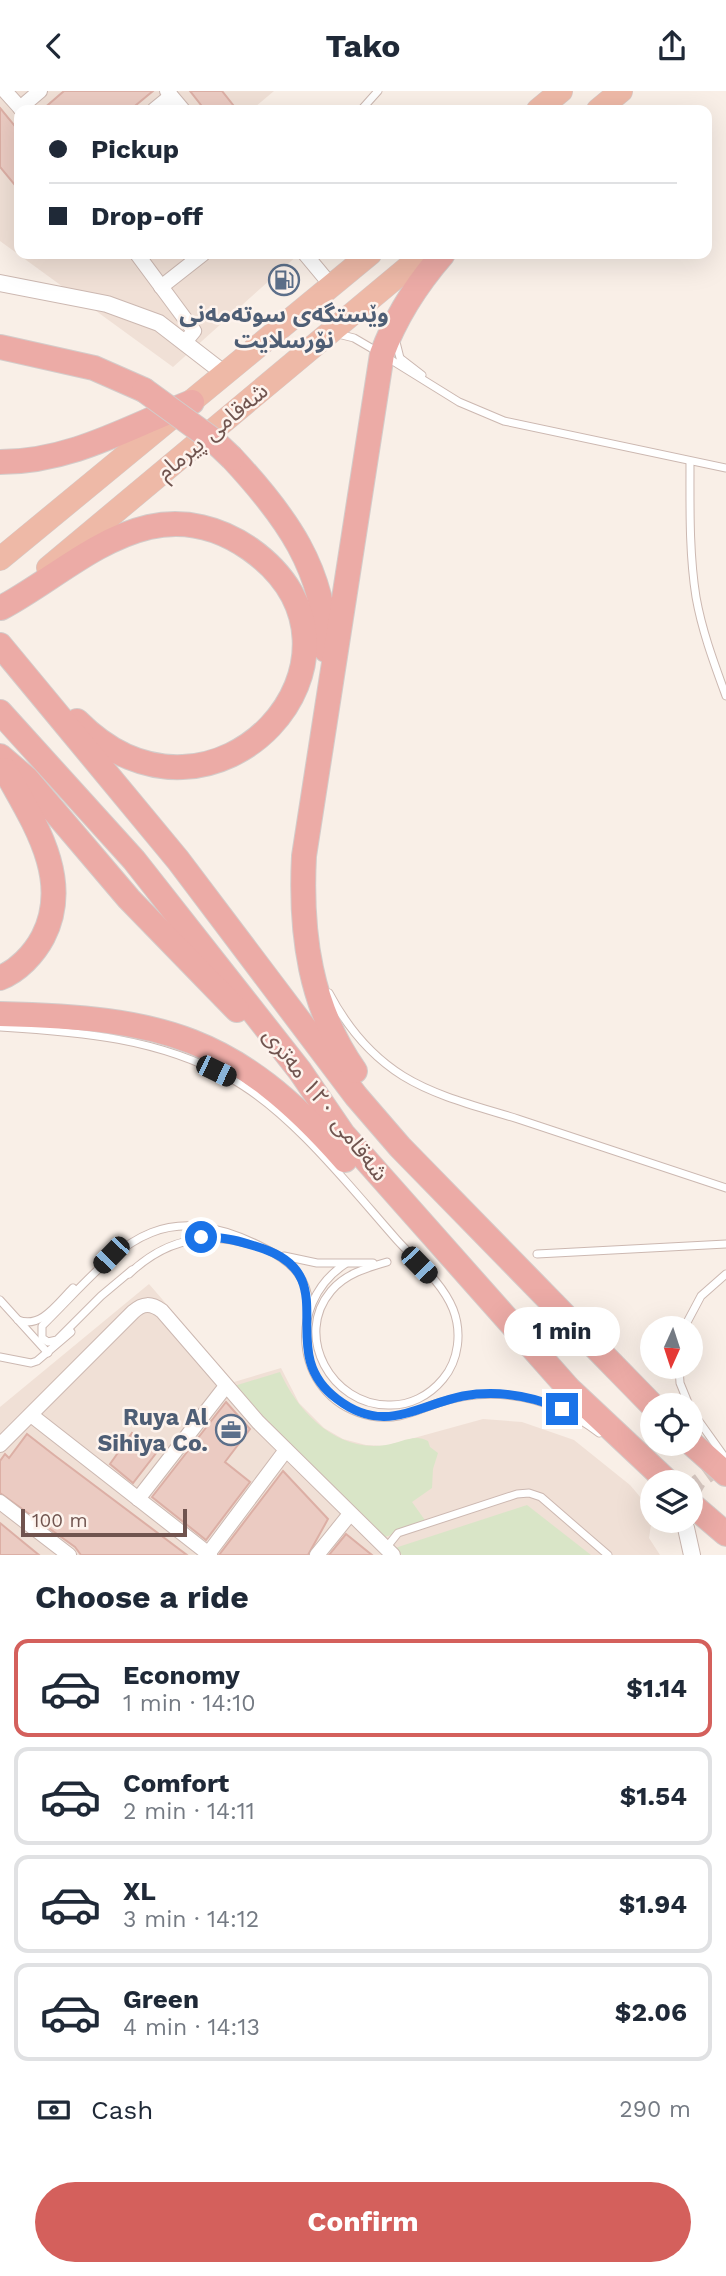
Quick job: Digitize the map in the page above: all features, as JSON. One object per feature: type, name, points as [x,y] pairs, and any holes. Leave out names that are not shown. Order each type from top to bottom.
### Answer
[{"type":"highway","points":[[544,105],[561,91]]},
{"type":"highway","points":[[604,105],[621,91]]},
{"type":"highway","name":"شەقامی پیرمام","points":[[0,559],[364,259]]},
{"type":"highway","name":"شەقامی پیرمام","points":[[3,629],[331,333],[418,259]]},
{"type":"highway","points":[[439,259],[418,283],[396,318],[388,368],[373,403],[307,829],[303,896],[309,967],[331,1030],[347,1059],[391,1121],[432,1170],[446,1192]]},
{"type":"highway","points":[[0,335],[72,353],[144,390],[214,440],[232,458],[293,533],[318,589],[326,627],[326,707]]},
{"type":"highway","points":[[0,347],[94,368],[121,379]]},
{"type":"highway","points":[[0,462],[45,458],[89,447],[192,402]]},
{"type":"highway","points":[[152,526],[198,526],[236,540],[274,571],[298,613],[303,638],[303,666],[283,712],[267,731],[245,748],[208,764],[159,767],[125,757],[99,741],[58,701],[3,629],[118,538],[152,526]]},
{"type":"highway","name":"شەقامی ١٢٠ مەتری","points":[[3,629],[356,1096],[400,1147],[640,1393]]},
{"type":"highway","name":"شەقامی ١٢٠ مەتری","points":[[0,712],[134,860],[300,1071],[343,1134],[569,1389],[653,1470]]},
{"type":"highway","points":[[0,758],[27,779],[193,969],[300,1071]]},
{"type":"highway","points":[[0,758],[43,841],[53,875],[48,928],[37,948],[24,962],[0,978]]},
{"type":"highway","points":[[0,1014],[102,1019],[141,1025],[173,1033],[234,1061],[272,1087],[318,1130],[489,1318],[569,1389]]},
{"type":"highway","points":[[703,1454],[726,1474]]},
{"type":"highway","points":[[703,1523],[726,1534]]},
{"type":"street","points":[[5,91],[17,105]]},
{"type":"street","points":[[25,105],[40,91]]},
{"type":"street","points":[[141,259],[194,331],[185,342]]},
{"type":"street","points":[[161,287],[196,259]]},
{"type":"street","points":[[308,259],[330,285]]},
{"type":"street","points":[[0,283],[107,303],[159,323],[225,374]]},
{"type":"street","points":[[0,1445],[143,1305],[153,1306],[162,1311],[286,1450],[350,1514],[392,1551]]},
{"type":"street","points":[[138,1499],[226,1385]]},
{"type":"street","points":[[32,1415],[209,1554],[286,1450]]},
{"type":"street","points":[[0,1502],[69,1555]]},
{"type":"street","points":[[317,1555],[350,1514]]},
{"type":"street","points":[[690,1533],[692,1555]]},
{"type":"lane","points":[[365,105],[378,91]]},
{"type":"lane","points":[[440,259],[402,324],[397,349],[403,361],[459,402]]},
{"type":"lane","points":[[331,333],[354,338],[388,368],[416,377],[459,402],[527,428],[726,468]]},
{"type":"lane","points":[[388,368],[416,377]]},
{"type":"lane","points":[[690,462],[691,542],[696,598],[726,696]]},
{"type":"lane","points":[[303,896],[314,957],[331,996],[364,1044],[396,1071],[459,1100],[726,1188]]},
{"type":"lane","points":[[0,1027],[122,1038],[183,1054],[233,1079],[274,1110],[331,1165],[435,1281],[453,1309],[459,1335],[454,1359],[445,1377],[421,1398],[389,1406],[361,1400],[339,1386],[320,1358],[315,1336],[318,1316],[331,1290],[352,1274],[387,1262]]},
{"type":"lane","points":[[18,1320],[37,1322],[97,1265],[127,1243],[155,1231],[197,1227],[224,1231],[274,1253],[296,1269],[307,1293],[309,1307],[304,1336],[311,1367],[327,1391],[353,1410],[373,1416],[394,1417],[464,1396],[505,1394],[531,1398],[562,1409],[589,1425],[649,1470]]},
{"type":"lane","points":[[127,1243],[42,1326],[42,1338],[48,1342],[57,1340],[101,1296],[157,1252],[201,1237],[223,1238],[310,1262],[397,1262]]},
{"type":"lane","points":[[537,1254],[726,1244]]},
{"type":"lane","points":[[309,1307],[324,1281],[345,1263]]},
{"type":"lane","points":[[0,1357],[31,1363],[48,1353],[132,1270]]},
{"type":"lane","points":[[690,1316],[701,1296],[726,1274]]},
{"type":"lane","points":[[0,1300],[48,1353]]},
{"type":"lane","points":[[703,1427],[726,1459]]},
{"type":"lane","points":[[392,1551],[395,1534],[517,1494],[529,1493],[541,1497],[608,1555]]},
{"type":"shaded area","points":[[0,91],[274,91],[257,105],[14,105],[14,251],[0,241]]},
{"type":"shaded area","points":[[25,259],[293,259],[173,367]]},
{"type":"shaded area","points":[[149,1284],[234,1382],[281,1368],[299,1403],[324,1428],[343,1439],[366,1445],[385,1446],[483,1419],[522,1422],[574,1440],[630,1485],[640,1497],[640,1533],[650,1533],[649,1538],[660,1555],[0,1555],[0,1407]]},
{"type":"green space","points":[[280,1372],[297,1401],[321,1427],[351,1443],[368,1446],[386,1445],[413,1438],[428,1441],[430,1447],[438,1453],[433,1469],[432,1488],[412,1502],[427,1523],[382,1538],[234,1386]]},
{"type":"green space","points":[[527,1505],[591,1555],[402,1555],[395,1548]]},
{"type":"building","points":[[64,91],[153,91],[136,105],[48,105]]},
{"type":"building","points":[[190,91],[222,91],[233,105],[201,105]]},
{"type":"building","points":[[0,108],[14,125],[14,184],[0,167]]},
{"type":"building","points":[[226,1402],[250,1429],[225,1462],[250,1482],[206,1540],[152,1497]]},
{"type":"building","points":[[132,1433],[157,1452],[133,1483],[110,1464]]},
{"type":"building","points":[[27,1434],[187,1555],[81,1555],[75,1547],[0,1493],[0,1461],[5,1454],[9,1458]]},
{"type":"building","points":[[283,1471],[328,1519],[308,1555],[219,1555]]},
{"type":"building","points":[[0,1523],[17,1537],[39,1555],[0,1555]]},
{"type":"building","points":[[346,1534],[372,1555],[329,1555]]},
{"type":"tunnel","points":[[703,1478],[724,1463]]},
{"type":"place","name":"وێستگەی سوتەمەنی نۆرسلایت","points":[[284,280]]},
{"type":"place","name":"Ruya Al Sihiya Co.","points":[[231,1430]]},
{"type":"route","points":[[201,1237],[223,1238],[258,1247],[284,1258],[296,1269],[304,1283],[308,1299],[304,1336],[308,1359],[327,1391],[353,1410],[373,1416],[401,1417],[448,1400],[490,1394],[531,1398],[562,1409]]}]
